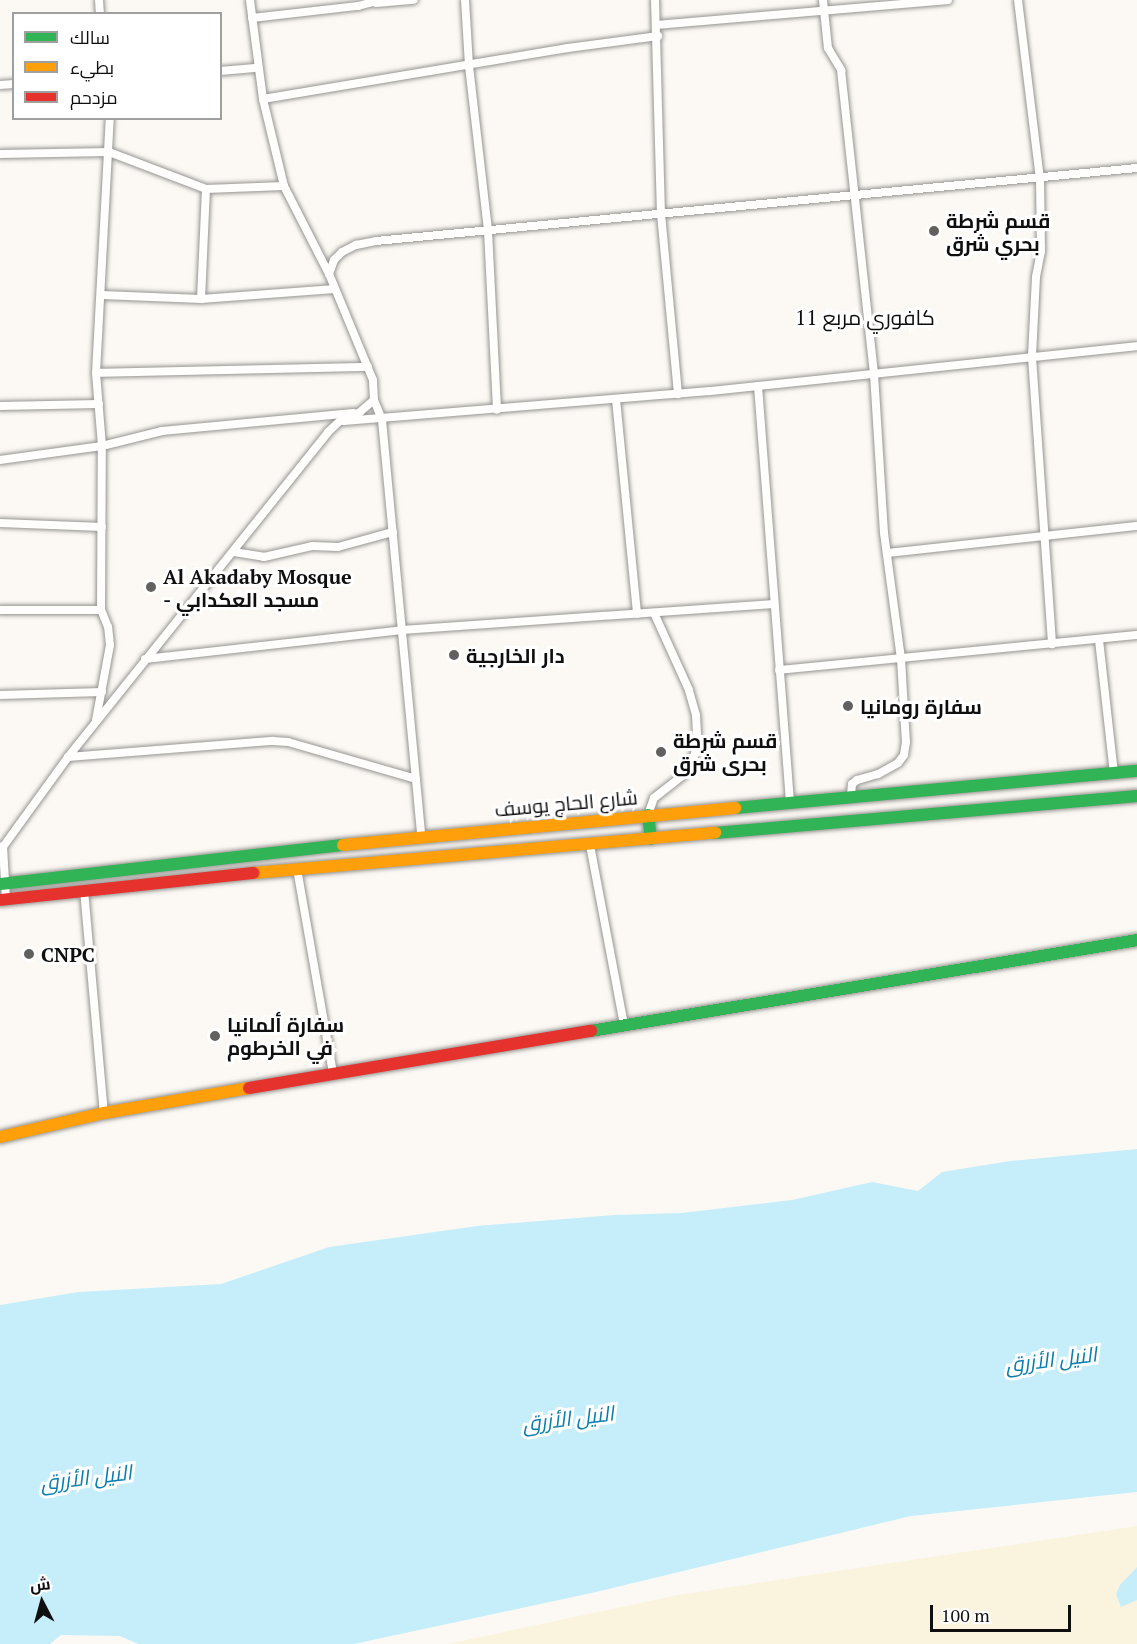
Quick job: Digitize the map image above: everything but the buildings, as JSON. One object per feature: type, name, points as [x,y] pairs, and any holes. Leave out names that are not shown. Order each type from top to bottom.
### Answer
[{"type":"main road","name":"شارع الحاج يوسف","points":[[2,884],[421,836],[851,795],[1137,771]]},
{"type":"main road","points":[[3,900],[297,869],[1137,796]]},
{"type":"main road","points":[[648,815],[651,839]]},
{"type":"main road","points":[[0,1137],[104,1113],[1137,940]]},
{"type":"street","points":[[250,0],[262,99],[284,186],[329,274],[368,368],[375,390],[374,400],[382,420],[421,836]]},
{"type":"street","points":[[252,18],[378,2],[414,0]]},
{"type":"street","points":[[465,0],[469,66],[488,231],[497,410]]},
{"type":"street","points":[[655,0],[658,36],[661,214],[678,394]]},
{"type":"street","points":[[823,0],[828,48],[841,70],[874,374],[888,553],[901,659],[906,742],[904,755],[898,763],[878,774],[857,780],[852,784],[851,795]]},
{"type":"street","points":[[657,25],[948,0]]},
{"type":"street","points":[[1018,0],[1040,179],[1041,251],[1036,277],[1032,357],[1052,644]]},
{"type":"street","points":[[262,99],[568,48],[658,36]]},
{"type":"street","points":[[222,71],[258,68]]},
{"type":"street","points":[[96,723],[110,645],[108,627],[101,610],[102,446],[96,373],[110,120]]},
{"type":"street","points":[[0,154],[109,152],[207,189],[284,186]]},
{"type":"street","points":[[329,274],[334,260],[342,252],[356,245],[1137,168]]},
{"type":"street","points":[[201,298],[207,189]]},
{"type":"street","points":[[102,295],[201,298],[335,289]]},
{"type":"street","points":[[340,421],[382,420],[678,394],[1137,346]]},
{"type":"street","points":[[96,373],[368,368]]},
{"type":"street","points":[[758,386],[790,801]]},
{"type":"street","points":[[616,399],[637,614]]},
{"type":"street","points":[[3,900],[2,849],[68,757],[328,432],[340,421],[360,412],[374,400]]},
{"type":"street","points":[[0,406],[99,404]]},
{"type":"street","points":[[0,460],[102,446],[162,431],[360,412]]},
{"type":"street","points":[[0,523],[102,527]]},
{"type":"street","points":[[888,553],[1137,526]]},
{"type":"street","points":[[234,552],[264,557],[312,546],[338,547],[393,532]]},
{"type":"street","points":[[145,659],[402,630],[774,604]]},
{"type":"street","points":[[0,610],[101,610]]},
{"type":"street","points":[[648,815],[654,798],[683,775],[695,754],[698,734],[696,715],[689,690],[654,613]]},
{"type":"street","points":[[779,670],[1137,635]]},
{"type":"street","points":[[1099,640],[1114,773]]},
{"type":"street","points":[[0,695],[102,692]]},
{"type":"street","points":[[68,757],[288,742],[416,779]]},
{"type":"street","points":[[590,845],[624,1025]]},
{"type":"street","points":[[297,869],[333,1074]]},
{"type":"street","points":[[84,890],[104,1113]]},
{"type":"shaded area","points":[[1137,1526],[1137,1644],[447,1644],[678,1595]]},
{"type":"water","name":"النيل الأزرق","points":[[1137,1149],[1137,1492],[911,1516],[596,1592],[354,1644],[138,1644],[120,1636],[61,1635],[50,1644],[0,1644],[0,1305],[78,1292],[221,1284],[329,1247],[477,1226],[614,1215],[682,1213],[792,1200],[872,1182],[918,1191],[942,1172],[1010,1161]]},
{"type":"water","points":[[1137,1567],[1137,1600],[1121,1607],[1116,1594],[1120,1585]]},
{"type":"traffic: fast","points":[[735,808],[1137,771]]},
{"type":"traffic: fast","points":[[715,833],[1137,796]]},
{"type":"traffic: fast","points":[[648,815],[651,839]]},
{"type":"traffic: fast","points":[[0,884],[343,845]]},
{"type":"traffic: fast","points":[[591,1031],[1137,940]]},
{"type":"traffic: slow","points":[[343,845],[735,808]]},
{"type":"traffic: slow","points":[[254,873],[715,833]]},
{"type":"traffic: slow","points":[[0,1137],[104,1113],[249,1088]]},
{"type":"traffic: jam","points":[[0,900],[254,873]]},
{"type":"traffic: jam","points":[[249,1088],[591,1031]]},
{"type":"place","name":"قسم شرطة بحري شرق","points":[[934,231]]},
{"type":"place","name":"Al Akadaby Mosque - مسجد العكدابي","points":[[151,587]]},
{"type":"place","name":"دار الخارجية","points":[[454,655]]},
{"type":"place","name":"سفارة رومانيا","points":[[848,706]]},
{"type":"place","name":"قسم شرطة بحرى شرق","points":[[661,752]]},
{"type":"place","name":"CNPC","points":[[29,954]]},
{"type":"place","name":"سفارة ألمانيا في الخرطوم","points":[[215,1036]]},
{"type":"district","name":"كافوري مربع 11","points":[[865,317]]}]
